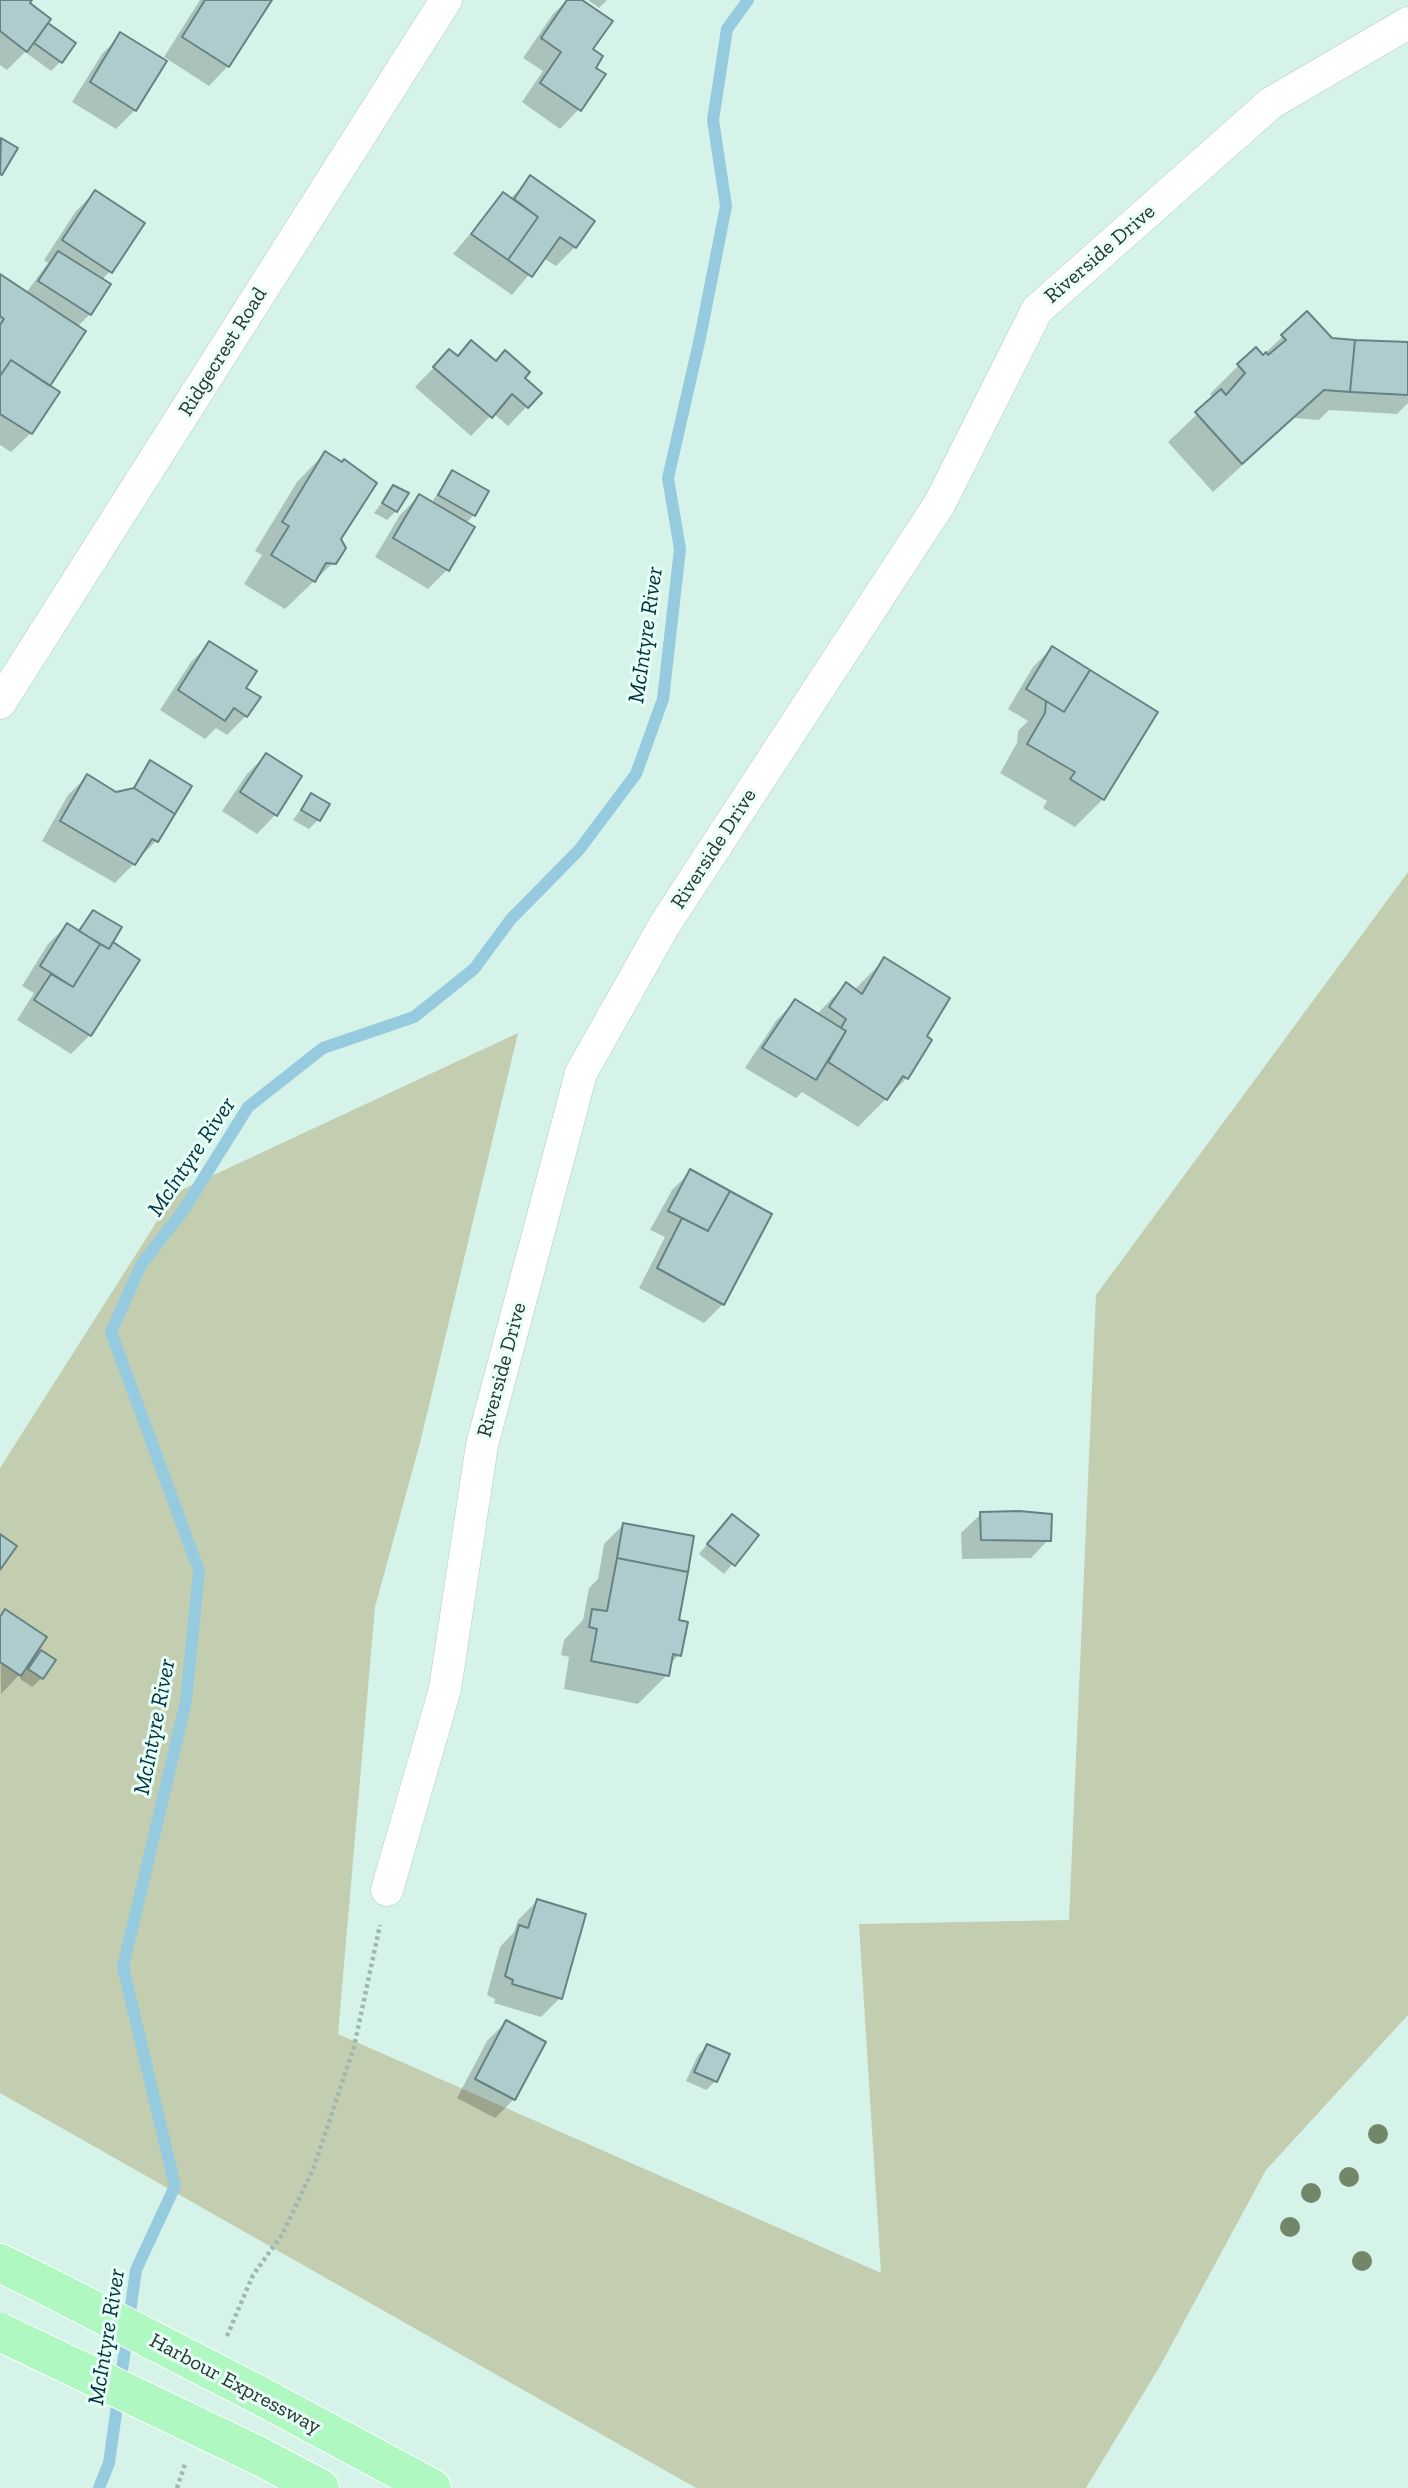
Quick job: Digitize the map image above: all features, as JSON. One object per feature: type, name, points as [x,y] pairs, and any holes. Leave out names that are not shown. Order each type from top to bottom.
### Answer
[{"type":"main road","name":"Harbour Expressway","points":[[0,2263],[255,2393],[432,2488]]},
{"type":"main road","points":[[0,2332],[320,2488]]},
{"type":"street","name":"Ridgecrest Road","points":[[0,703],[446,0]]},
{"type":"street","name":"Riverside Drive","points":[[387,1890],[445,1689],[482,1445],[582,1073],[665,924],[940,503],[1037,310],[1271,103],[1408,23]]},
{"type":"path","points":[[223,2347],[236,2308],[253,2275],[282,2235],[314,2167],[354,2047],[387,1890]]},
{"type":"path","points":[[177,2488],[185,2462]]},
{"type":"green space","points":[[1408,872],[1408,2015],[1266,2170],[1160,2366],[1086,2488],[696,2488],[0,2093],[0,1468],[175,1193],[518,1033],[420,1443],[375,1607],[338,2034],[881,2273],[859,1924],[1069,1920],[1096,1295]]},
{"type":"building","points":[[0,0],[32,0],[30,3],[51,19],[27,52],[0,31]]},
{"type":"building","points":[[205,0],[272,0],[229,67],[182,37]]},
{"type":"building","points":[[567,0],[582,0],[613,21],[593,49],[603,56],[596,68],[606,74],[581,111],[540,83],[561,52],[541,38]]},
{"type":"building","points":[[48,23],[76,43],[62,63],[34,43]]},
{"type":"building","points":[[120,32],[167,61],[136,111],[90,82]]},
{"type":"building","points":[[1,138],[18,148],[2,175],[0,174]]},
{"type":"building","points":[[530,175],[595,221],[576,248],[560,237],[532,277],[508,260],[538,217],[514,199]]},
{"type":"building","points":[[95,190],[145,223],[112,273],[62,240]]},
{"type":"building","points":[[503,192],[538,217],[508,260],[471,234]]},
{"type":"building","points":[[58,251],[111,284],[91,315],[38,281]]},
{"type":"building","points":[[0,274],[86,331],[50,386],[11,360],[0,376],[0,325],[4,319],[0,316]]},
{"type":"building","points":[[1307,311],[1332,338],[1355,340],[1350,392],[1324,390],[1242,464],[1195,412],[1221,389],[1226,395],[1245,373],[1237,364],[1256,347],[1263,355],[1266,352],[1268,355],[1286,340],[1281,335]]},
{"type":"building","points":[[471,340],[496,361],[505,350],[530,372],[525,378],[542,393],[528,408],[512,394],[492,418],[433,367],[449,349],[458,356]]},
{"type":"building","points":[[1355,340],[1408,342],[1408,395],[1350,392]]},
{"type":"building","points":[[11,360],[60,392],[32,434],[0,414],[0,376]]},
{"type":"building","points":[[325,451],[342,462],[344,459],[377,483],[341,539],[346,548],[336,564],[326,563],[315,582],[271,555],[289,526],[282,522]]},
{"type":"building","points":[[452,470],[489,491],[475,516],[438,495]]},
{"type":"building","points":[[393,485],[409,493],[397,512],[382,503]]},
{"type":"building","points":[[419,494],[475,527],[449,571],[393,538]]},
{"type":"building","points":[[209,641],[257,671],[246,688],[261,697],[247,717],[234,708],[225,721],[178,690]]},
{"type":"building","points":[[1052,646],[1090,670],[1064,712],[1026,689]]},
{"type":"building","points":[[1090,670],[1158,712],[1104,800],[1070,779],[1075,772],[1027,744],[1045,713],[1046,701],[1064,712]]},
{"type":"building","points":[[266,753],[302,776],[277,816],[240,792]]},
{"type":"building","points":[[150,760],[192,786],[175,814],[134,788]]},
{"type":"building","points":[[87,774],[116,792],[134,788],[175,814],[158,842],[152,839],[135,865],[60,821]]},
{"type":"building","points":[[311,793],[330,804],[320,821],[301,810]]},
{"type":"building","points":[[93,910],[122,927],[109,949],[79,931]]},
{"type":"building","points":[[67,923],[100,944],[73,987],[40,966]]},
{"type":"building","points":[[113,942],[140,960],[91,1036],[34,1000],[51,974],[73,987],[100,944],[109,949]]},
{"type":"building","points":[[884,957],[950,998],[927,1036],[932,1040],[908,1079],[903,1076],[887,1100],[828,1062],[846,1031],[841,1028],[846,1019],[829,1007],[846,982],[862,994]]},
{"type":"building","points":[[795,999],[846,1031],[816,1080],[762,1048]]},
{"type":"building","points":[[690,1169],[730,1191],[708,1231],[668,1211]]},
{"type":"building","points":[[730,1191],[772,1214],[724,1305],[657,1268],[682,1218],[708,1231]]},
{"type":"building","points":[[980,1512],[1052,1514],[1051,1541],[981,1540]]},
{"type":"building","points":[[732,1514],[759,1535],[735,1566],[707,1544]]},
{"type":"building","points":[[623,1523],[694,1536],[688,1572],[617,1558]]},
{"type":"building","points":[[0,1534],[17,1546],[0,1570]]},
{"type":"building","points":[[617,1558],[688,1572],[679,1620],[688,1622],[681,1656],[673,1654],[669,1676],[591,1661],[597,1629],[589,1627],[592,1609],[607,1611]]},
{"type":"building","points":[[5,1609],[47,1637],[21,1676],[0,1662],[0,1617]]},
{"type":"building","points":[[41,1650],[56,1660],[43,1679],[28,1669]]},
{"type":"building","points":[[537,1899],[586,1914],[562,1999],[512,1984],[513,1980],[505,1976],[519,1925],[528,1928]]},
{"type":"building","points":[[506,2020],[546,2042],[515,2100],[475,2079]]},
{"type":"building","points":[[707,2044],[730,2054],[717,2082],[694,2072]]},
{"type":"waterway","name":"McIntyre River","points":[[99,2488],[109,2463],[136,2270],[175,2186],[123,1967],[186,1701],[199,1571],[111,1332],[141,1265],[185,1208],[248,1107],[323,1048],[414,1017],[474,969],[511,919],[579,850],[636,774],[663,699],[680,549],[668,478],[726,206],[713,120],[727,29],[748,0]]}]
